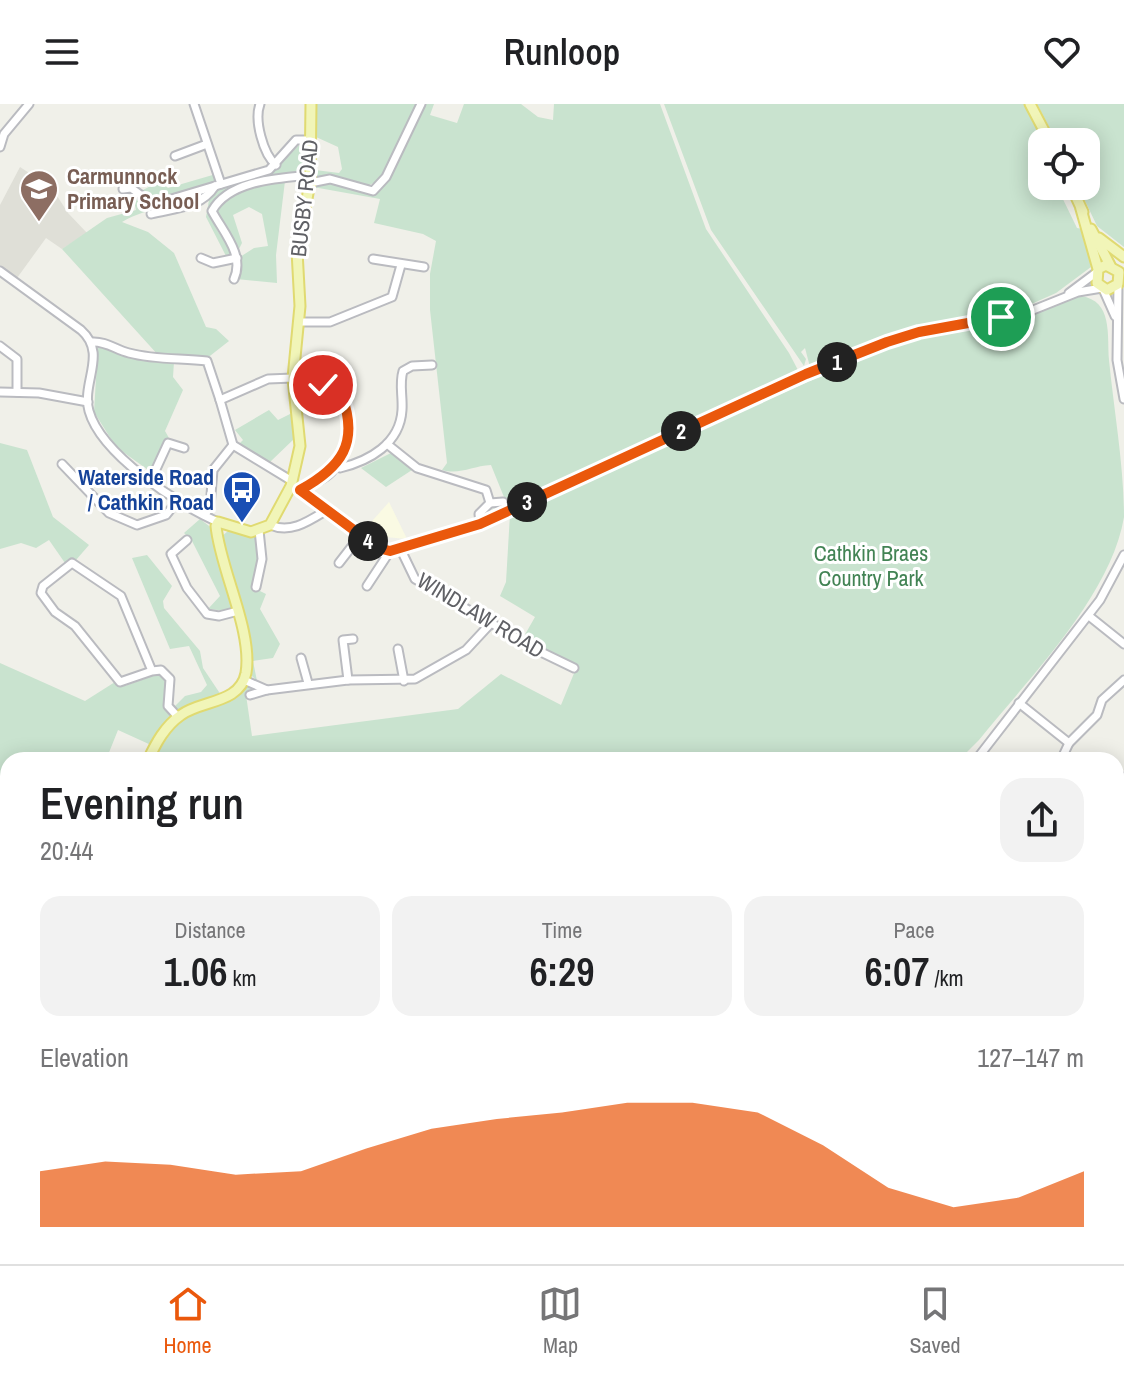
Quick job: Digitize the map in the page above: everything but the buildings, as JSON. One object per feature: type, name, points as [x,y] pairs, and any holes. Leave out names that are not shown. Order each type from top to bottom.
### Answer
[{"type":"main road","name":"BUSBY ROAD","points":[[270,525],[294,486],[300,446],[294,382],[300,322],[297,251],[310,179],[311,104]]},
{"type":"main road","points":[[1030,104],[1043,128]]},
{"type":"main road","points":[[1077,200],[1092,230],[1116,265],[1121,280],[1112,289],[1103,288],[1096,279],[1098,270],[1081,209]]},
{"type":"main road","points":[[1092,230],[1106,245],[1124,257]]},
{"type":"main road","points":[[1098,270],[1116,265]]},
{"type":"main road","points":[[152,752],[161,736],[178,717],[226,697],[244,680],[246,670],[238,611],[217,532],[218,522],[246,531],[270,525]]},
{"type":"street","points":[[0,147],[4,134],[29,104]]},
{"type":"street","points":[[194,104],[218,185]]},
{"type":"street","points":[[260,104],[260,128],[268,156],[276,165]]},
{"type":"street","points":[[234,279],[237,258],[212,211],[217,201],[236,189],[310,179],[330,179],[373,191],[386,177],[421,104]]},
{"type":"street","points":[[123,189],[131,188],[153,204],[276,165],[296,140],[311,140]]},
{"type":"street","points":[[175,156],[207,144]]},
{"type":"street","points":[[151,214],[189,207],[203,200],[218,185]]},
{"type":"street","points":[[201,258],[213,263],[237,258]]},
{"type":"street","points":[[373,259],[424,267]]},
{"type":"street","points":[[300,322],[330,322],[392,297],[401,265]]},
{"type":"street","points":[[1060,299],[1098,270]]},
{"type":"street","points":[[0,271],[81,330],[92,342],[94,362],[88,402],[90,414],[106,441],[151,480],[218,522]]},
{"type":"street","points":[[1121,280],[1117,360],[1124,399]]},
{"type":"street","points":[[92,342],[101,342],[127,353],[162,359],[207,361],[233,445],[360,536],[378,548],[390,551],[480,524],[806,374],[919,332],[1023,314],[1060,299],[1103,288],[1117,326]]},
{"type":"street","points":[[0,346],[17,359],[17,392]]},
{"type":"street","points":[[323,385],[334,363]]},
{"type":"street","points":[[340,468],[371,458],[387,444],[401,418],[403,371],[429,363]]},
{"type":"street","points":[[220,400],[268,379],[323,385],[342,396],[351,423],[345,446],[332,471],[294,486]]},
{"type":"street","points":[[0,392],[88,402]]},
{"type":"street","points":[[151,480],[168,443],[184,448]]},
{"type":"street","points":[[387,444],[417,468],[480,486],[489,494],[490,503]]},
{"type":"street","points":[[205,515],[210,507],[213,470],[233,445]]},
{"type":"street","points":[[62,464],[109,513],[137,525],[166,515],[179,499]]},
{"type":"street","points":[[480,524],[479,514],[490,503],[503,502]]},
{"type":"street","points":[[270,525],[282,529],[295,527],[327,510]]},
{"type":"street","points":[[256,587],[262,559],[259,530]]},
{"type":"street","points":[[339,563],[360,536]]},
{"type":"street","points":[[187,540],[171,554],[202,610],[219,616],[238,611]]},
{"type":"street","name":"WINDLAW ROAD","points":[[401,550],[415,579],[574,668]]},
{"type":"street","points":[[367,586],[390,551]]},
{"type":"street","points":[[982,752],[1089,616],[1111,584],[1124,555]]},
{"type":"street","points":[[152,671],[116,590],[72,563],[43,586],[41,593],[55,612],[72,622],[120,682],[161,670],[170,679],[168,706],[178,717]]},
{"type":"street","points":[[1089,616],[1124,644]]},
{"type":"street","points":[[250,695],[308,683],[404,681],[426,676],[466,650],[492,622]]},
{"type":"street","points":[[348,680],[343,640],[353,639]]},
{"type":"street","points":[[398,649],[404,681]]},
{"type":"street","points":[[301,658],[308,683]]},
{"type":"street","points":[[244,680],[267,690]]},
{"type":"street","points":[[1065,752],[1069,743],[1097,715],[1102,700],[1124,680]]},
{"type":"street","points":[[1019,703],[1069,743]]},
{"type":"shaded area","name":"Carmunnock Primary School","points":[[20,167],[52,188],[68,213],[87,233],[62,249],[46,238],[17,278],[0,267],[0,205]]},
{"type":"shaded area","points":[[389,502],[407,539],[385,537],[365,529]]},
{"type":"green space","points":[[316,104],[420,104],[382,179],[365,187],[314,179],[315,170],[339,173],[342,169],[338,147],[316,137]]},
{"type":"green space","points":[[423,104],[434,104],[430,115],[457,123],[464,104],[521,104],[538,117],[553,120],[554,104],[660,104],[706,229],[799,372],[484,518],[483,514],[506,502],[491,465],[460,471],[442,470],[447,463],[430,310],[430,274],[436,241],[423,234],[374,223],[380,199],[313,187],[332,182],[375,191]]},
{"type":"green space","points":[[664,104],[1026,104],[1038,128],[1028,128],[1028,200],[1063,200],[1077,228],[1083,229],[1091,267],[1056,293],[1018,310],[909,328],[810,367],[805,348],[801,352],[806,359],[804,366],[711,230]]},
{"type":"green space","points":[[1037,104],[1124,104],[1124,247],[1097,226],[1085,200],[1100,200],[1100,128],[1050,128]]},
{"type":"green space","points":[[299,145],[305,149],[303,172],[236,186],[215,199],[211,208],[212,219],[233,253],[226,256],[206,217],[209,200],[219,188],[274,170]]},
{"type":"green space","points":[[216,174],[216,182],[153,203],[142,193],[160,181],[168,188]]},
{"type":"green space","points":[[285,181],[276,255],[277,283],[236,279],[240,257],[254,248],[268,246],[262,214],[249,207],[233,215],[242,243],[238,251],[216,208],[240,190]]},
{"type":"green space","points":[[209,191],[122,222],[148,232],[174,253],[206,327],[216,329],[229,341],[206,359],[159,356],[62,249],[107,218],[136,210],[132,193],[150,206]]},
{"type":"green space","name":"Cathkin Braes Country Park","points":[[1081,296],[1099,305],[1108,330],[1124,517],[1103,577],[1085,606],[1043,663],[967,752],[158,752],[179,720],[248,686],[260,690],[246,695],[252,736],[458,709],[501,674],[561,705],[577,666],[523,638],[535,617],[500,596],[506,582],[510,514],[889,346],[916,337],[1008,322]]},
{"type":"green space","points":[[98,345],[148,360],[174,362],[173,377],[183,390],[165,431],[169,438],[151,472],[116,447],[94,412]]},
{"type":"green space","points":[[269,410],[278,420],[292,413],[295,438],[270,462],[239,444],[243,440],[235,430]]},
{"type":"green space","points":[[0,443],[27,450],[53,517],[89,545],[76,560],[65,563],[49,540],[36,548],[21,543],[0,549]]},
{"type":"green space","points":[[391,453],[412,470],[386,487],[361,468]]},
{"type":"green space","points":[[200,519],[213,529],[233,605],[228,611],[208,609],[220,596],[192,541],[184,533]]},
{"type":"green space","points":[[228,531],[258,537],[260,551],[254,588],[266,594],[260,609],[280,644],[273,658],[253,661],[257,681],[251,675],[221,537]]},
{"type":"green space","points":[[147,555],[172,586],[163,601],[164,608],[200,651],[203,668],[221,695],[180,710],[174,707],[185,696],[201,692],[207,685],[189,646],[170,649],[132,558]]},
{"type":"green space","points":[[0,663],[85,701],[115,682],[125,686],[160,673],[167,681],[164,706],[170,717],[151,745],[118,730],[109,752],[0,752]]},
{"type":"place","name":"Carmunnock Primary School","points":[[39,223]]},
{"type":"place","name":"Waterside Road / Cathkin Road","points":[[242,524]]},
{"type":"route","points":[[323,385],[342,396],[351,423],[345,446],[332,471],[300,490],[378,548],[401,550],[480,524],[806,374],[887,342],[919,332],[1001,317]]}]
